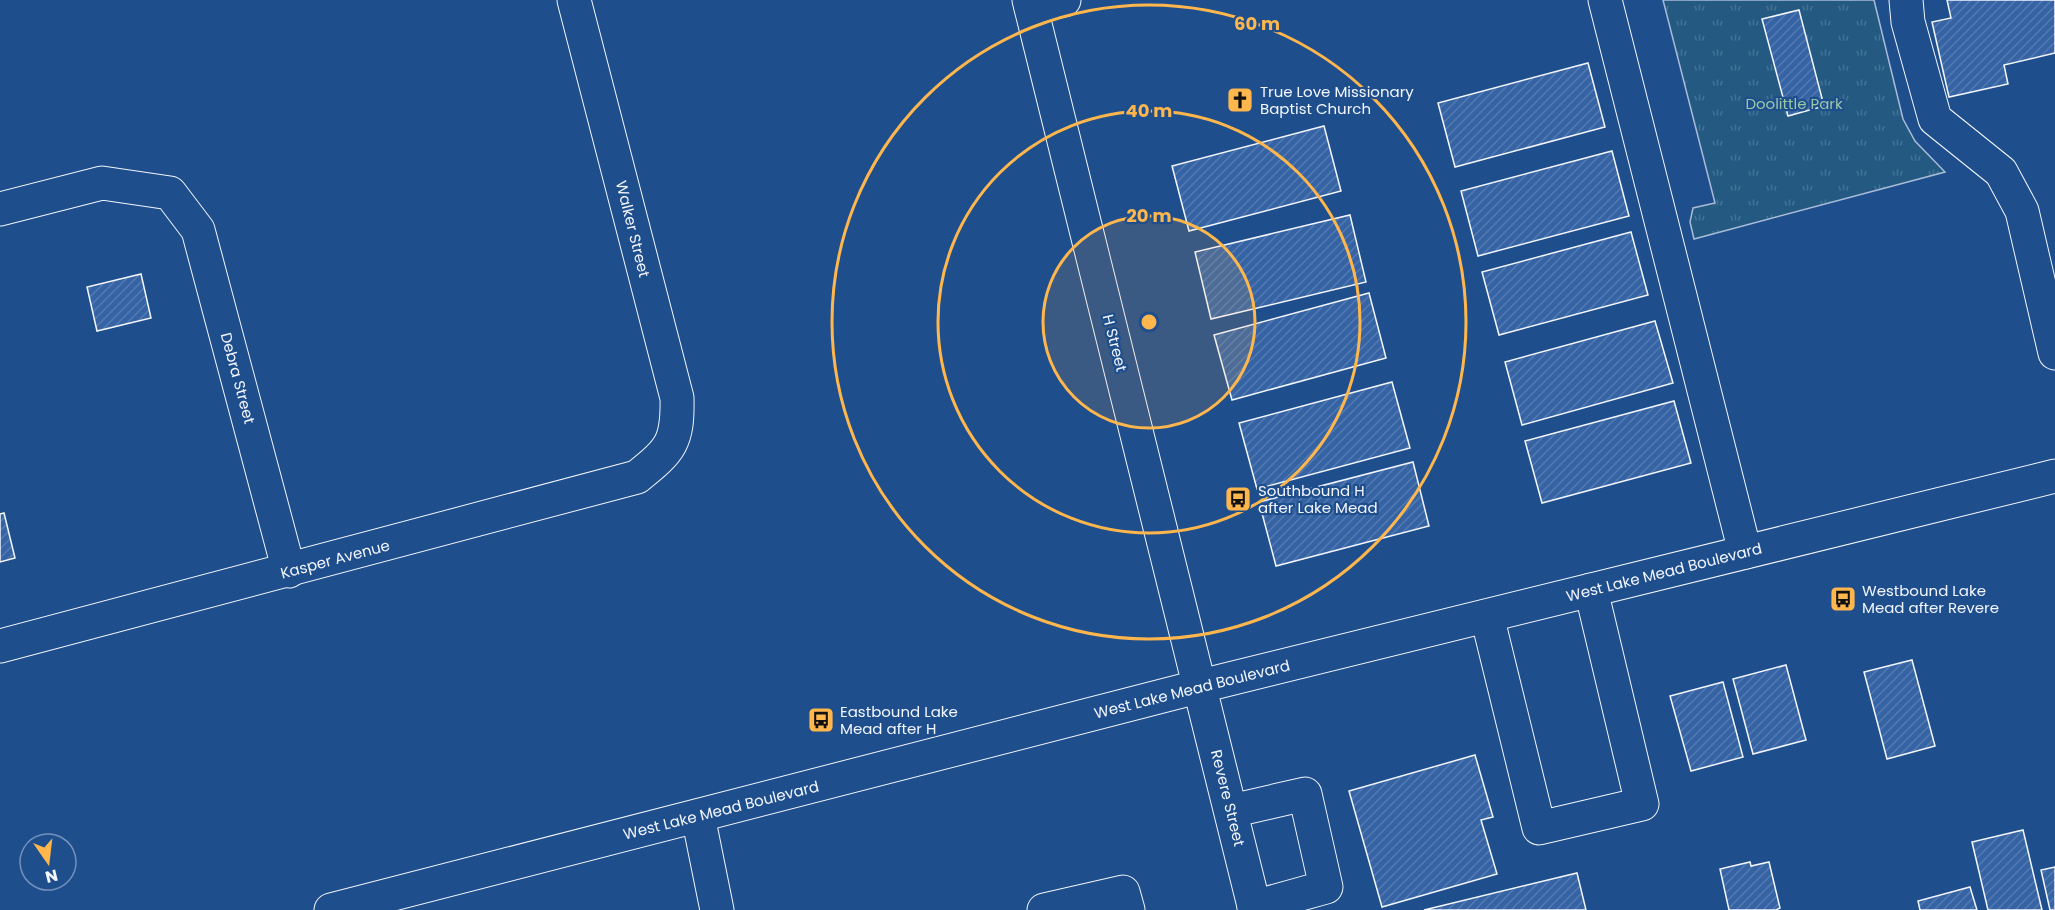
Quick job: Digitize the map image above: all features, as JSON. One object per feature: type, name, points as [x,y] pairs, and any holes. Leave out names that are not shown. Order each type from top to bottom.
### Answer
[{"type":"street","name":"Walker Street","points":[[574,0],[677,398],[678,428],[662,457]]},
{"type":"street","points":[[1030,4],[1064,0]]},
{"type":"street","points":[[1605,0],[1745,552]]},
{"type":"street","points":[[1906,0],[1908,22],[1935,120],[2001,172],[2022,210],[2055,353]]},
{"type":"street","name":"H Street","points":[[1030,4],[1201,686]]},
{"type":"street","name":"Debra Street","points":[[0,209],[102,183],[170,193],[198,230],[289,572]]},
{"type":"street","name":"Kasper Avenue","points":[[0,646],[289,572],[637,477],[662,457]]},
{"type":"street","name":"West Lake Mead Boulevard","points":[[331,910],[1201,686],[2055,476]]},
{"type":"street","points":[[1487,616],[1539,828],[1642,804],[1591,590]]},
{"type":"street","name":"Revere Street","points":[[1201,686],[1255,908]]},
{"type":"street","points":[[1231,811],[1305,794],[1326,887],[1255,908]]},
{"type":"street","points":[[698,816],[717,910]]},
{"type":"street","points":[[1044,910],[1123,892],[1128,910]]},
{"type":"green space","name":"Doolittle Park","points":[[1663,0],[1874,0],[1903,119],[1915,141],[1945,172],[1694,239],[1690,222],[1693,208],[1715,203]]},
{"type":"building","points":[[1947,0],[2055,0],[2055,53],[2004,65],[2008,84],[1949,97],[1932,22],[1951,18]]},
{"type":"building","points":[[1799,10],[1824,106],[1788,116],[1762,19]]},
{"type":"building","points":[[1588,63],[1605,127],[1455,167],[1438,103]]},
{"type":"building","points":[[1324,126],[1341,191],[1189,231],[1172,166]]},
{"type":"building","points":[[1612,151],[1629,216],[1478,256],[1461,191]]},
{"type":"building","points":[[1350,215],[1366,282],[1211,319],[1195,252]]},
{"type":"building","points":[[1631,232],[1648,295],[1499,335],[1482,272]]},
{"type":"building","points":[[141,274],[151,318],[97,331],[87,287]]},
{"type":"building","points":[[1369,293],[1386,358],[1232,400],[1214,335]]},
{"type":"building","points":[[1655,321],[1673,383],[1522,425],[1505,362]]},
{"type":"building","points":[[1392,382],[1410,448],[1257,489],[1239,423]]},
{"type":"building","points":[[1674,401],[1691,463],[1542,503],[1525,441]]},
{"type":"building","points":[[1413,462],[1429,526],[1276,566],[1259,502]]},
{"type":"building","points":[[4,513],[15,558],[0,562],[0,514]]},
{"type":"building","points":[[1912,660],[1935,746],[1887,759],[1864,672]]},
{"type":"building","points":[[1786,665],[1806,740],[1753,754],[1733,679]]},
{"type":"building","points":[[1723,682],[1743,757],[1691,771],[1670,696]]},
{"type":"building","points":[[1475,755],[1493,817],[1481,820],[1497,874],[1382,907],[1349,791]]},
{"type":"building","points":[[2023,830],[2042,910],[1988,910],[1972,842]]},
{"type":"building","points":[[1750,862],[1751,866],[1769,862],[1780,908],[1776,910],[1729,910],[1720,869]]},
{"type":"building","points":[[2055,867],[2055,910],[2050,910],[2041,870]]},
{"type":"building","points":[[1577,873],[1586,910],[1424,910]]},
{"type":"building","points":[[1970,887],[1977,910],[1920,910],[1918,901]]},
{"type":"place","name":"True Love Missionary Baptist Church","points":[[1240,100]]},
{"type":"place","name":"Southbound H after Lake Mead","points":[[1238,499]]},
{"type":"place","name":"Westbound Lake Mead after Revere","points":[[1843,599]]},
{"type":"place","name":"Eastbound Lake Mead after H","points":[[821,720]]}]
